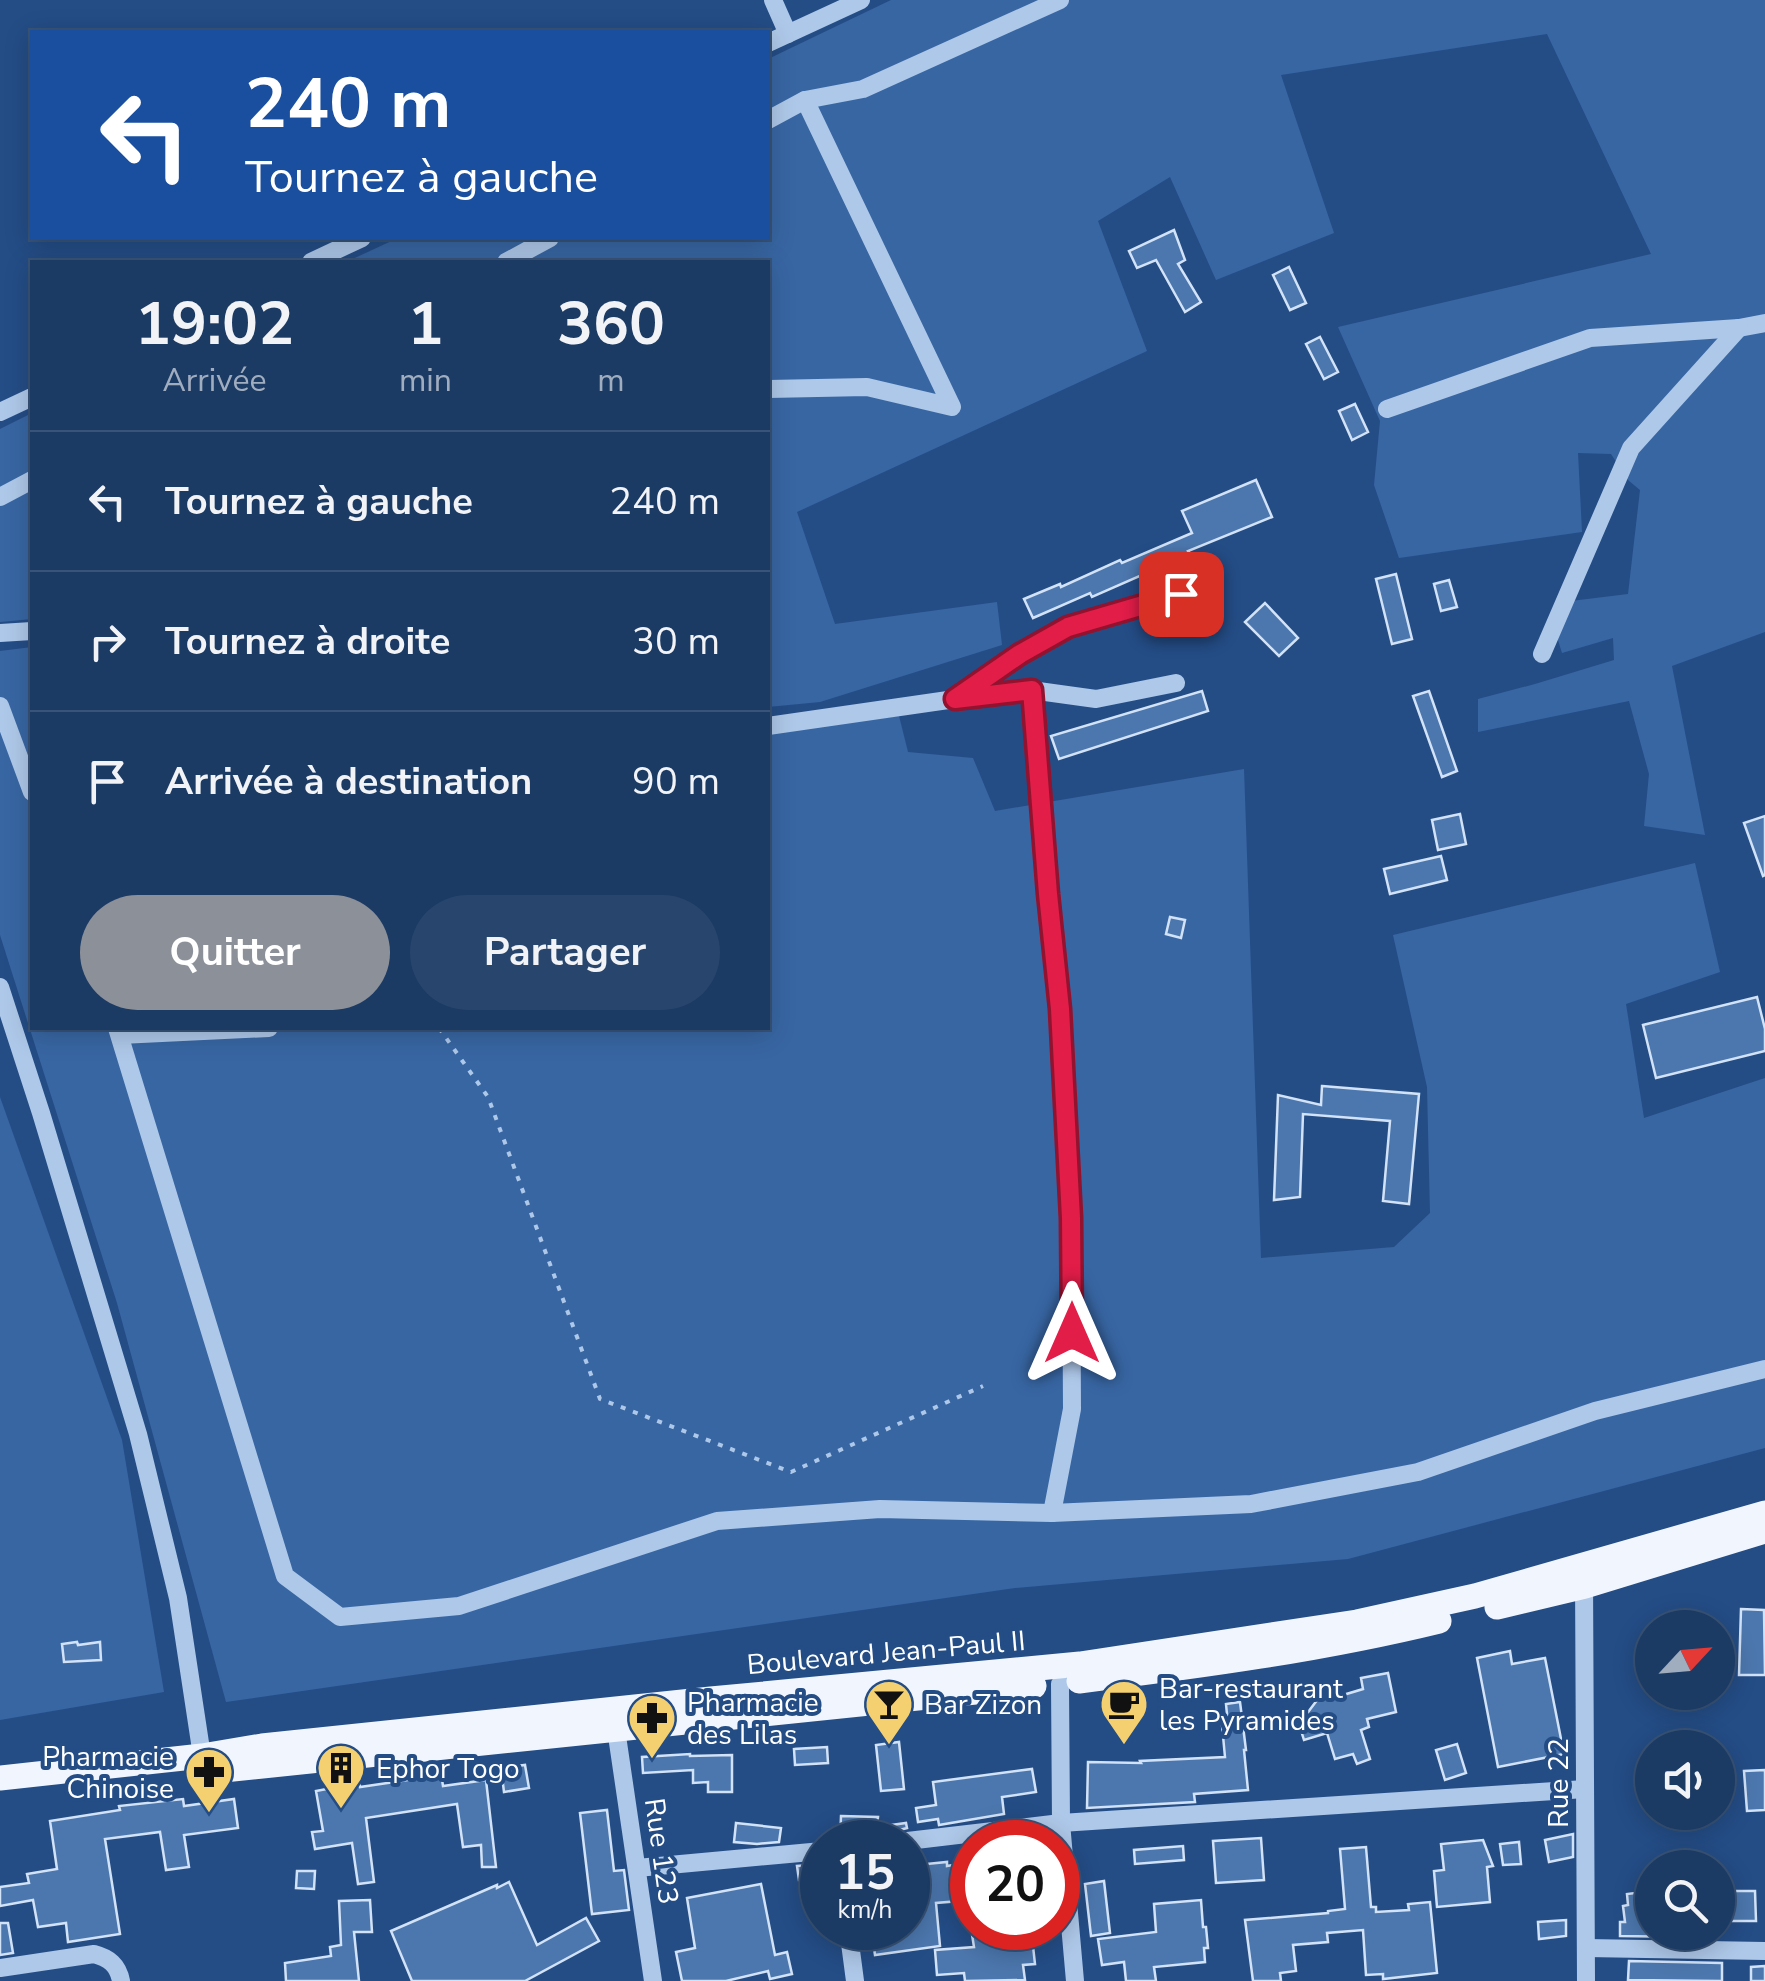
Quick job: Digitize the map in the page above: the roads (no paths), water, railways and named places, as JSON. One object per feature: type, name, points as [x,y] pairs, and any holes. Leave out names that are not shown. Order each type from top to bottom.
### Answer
[{"type":"main road","name":"Boulevard Jean-Paul II","points":[[0,1778],[262,1746],[1080,1664],[1357,1622],[1584,1576],[1765,1514]]},
{"type":"main road","name":"Boulevard Jean-Paul II","points":[[0,1794],[1060,1684],[1219,1664],[1374,1637],[1584,1576],[1765,1531]]},
{"type":"street","points":[[774,0],[788,34]]},
{"type":"street","points":[[770,42],[860,0]]},
{"type":"street","points":[[770,119],[805,100],[862,89],[1060,0]]},
{"type":"street","points":[[770,389],[867,387],[952,406],[805,100]]},
{"type":"street","points":[[314,260],[358,240]]},
{"type":"street","points":[[510,260],[546,240]]},
{"type":"street","points":[[1388,409],[1590,338],[1739,328],[1765,322]]},
{"type":"street","points":[[1542,654],[1631,448],[1739,328]]},
{"type":"street","points":[[0,412],[30,397]]},
{"type":"street","points":[[0,498],[30,481]]},
{"type":"street","points":[[955,699],[1020,654],[1068,627],[1181,594]]},
{"type":"street","points":[[0,633],[30,630]]},
{"type":"street","points":[[770,726],[1032,690],[1096,699],[1176,683]]},
{"type":"street","points":[[1032,690],[1060,1009],[1071,1218],[1072,1409],[1052,1513]]},
{"type":"street","points":[[0,706],[30,787]]},
{"type":"street","points":[[0,987],[84,1252],[152,1486],[178,1598],[202,1756]]},
{"type":"street","points":[[168,1030],[118,1031],[285,1576],[340,1617],[459,1606],[717,1521],[880,1509],[1052,1513],[1251,1504],[1418,1472],[1595,1411],[1765,1369]]},
{"type":"street","name":"Rue 22","points":[[1584,1576],[1586,1981]]},
{"type":"street","points":[[1060,1684],[1061,1820]]},
{"type":"street","name":"Rue 123","points":[[616,1729],[654,1981]]},
{"type":"street","points":[[1080,1823],[1585,1789]]},
{"type":"street","points":[[637,1868],[800,1853]]},
{"type":"street","points":[[1586,1948],[1765,1951]]},
{"type":"street","points":[[851,1950],[856,1981]]},
{"type":"street","points":[[1072,1950],[1075,1981]]},
{"type":"street","points":[[0,1968],[94,1954],[112,1962],[121,1981]]},
{"type":"place","name":"Bar Zizon","points":[[889,1746]]},
{"type":"place","name":"Bar-restaurant les Pyramides","points":[[1124,1746]]},
{"type":"place","name":"Pharmacie des Lilas","points":[[652,1760]]},
{"type":"place","name":"Ephor Togo","points":[[341,1810]]},
{"type":"place","name":"Pharmacie Chinoise","points":[[209,1814]]}]
